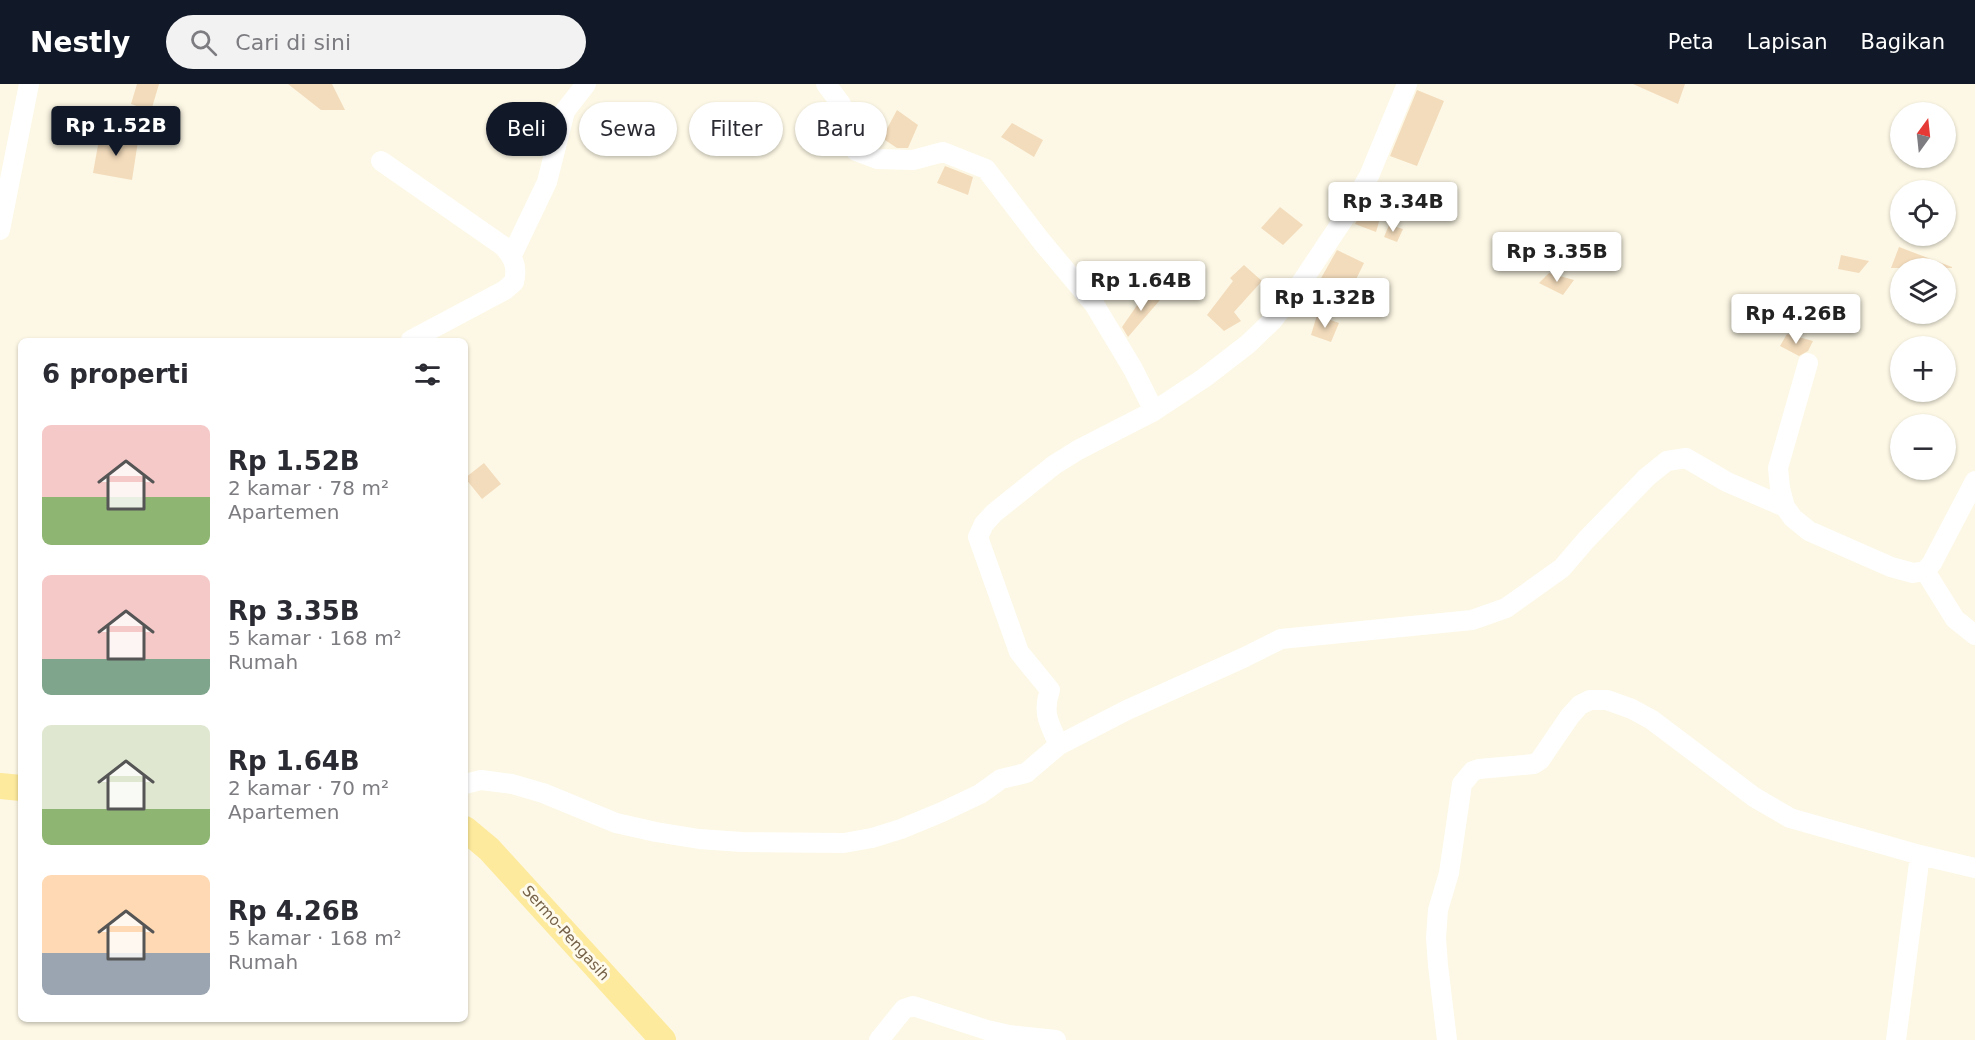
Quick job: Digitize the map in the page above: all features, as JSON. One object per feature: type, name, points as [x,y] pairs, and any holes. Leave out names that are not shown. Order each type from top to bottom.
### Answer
[{"type":"main road","points":[[0,786],[18,788]]},
{"type":"main road","name":"Sermo-Pengasih","points":[[468,832],[489,849],[663,1040]]},
{"type":"street","points":[[0,230],[29,84]]},
{"type":"street","points":[[512,255],[547,182],[565,111],[586,84]]},
{"type":"street","points":[[826,84],[841,104],[856,151],[877,159],[913,160],[943,152],[986,169],[1042,242],[1094,304],[1134,369],[1154,411]]},
{"type":"street","points":[[1059,745],[1049,724],[1045,704],[1050,690],[1019,652],[978,537],[984,524],[993,513],[1054,465],[1077,450],[1154,411],[1204,378],[1248,344],[1279,312],[1336,230],[1369,176],[1407,84]]},
{"type":"street","points":[[381,161],[503,246],[512,255],[516,265],[514,282],[505,290],[415,338]]},
{"type":"street","points":[[1808,363],[1778,468],[1779,488],[1785,507],[1793,518],[1809,531],[1891,567],[1913,573],[1925,571],[1932,563],[1975,481]]},
{"type":"street","points":[[468,783],[481,780],[512,784],[616,823],[699,839],[742,842],[844,843],[892,832],[980,794],[1001,779],[1026,773],[1059,745],[1127,710],[1281,639],[1473,620],[1506,608],[1562,568],[1647,477],[1668,461],[1686,458],[1727,482],[1785,507]]},
{"type":"street","points":[[1925,571],[1955,619],[1975,634]]},
{"type":"street","points":[[1447,1040],[1438,965],[1438,910],[1449,873],[1462,784],[1465,778],[1479,769],[1526,765],[1540,760],[1570,716],[1590,700],[1607,700],[1632,709],[1652,720],[1754,797],[1790,818],[1920,855],[1975,868]]},
{"type":"street","points":[[1896,1040],[1920,855]]},
{"type":"street","points":[[879,1040],[904,1009],[913,1006],[987,1030],[1056,1040]]},
{"type":"building","points":[[137,84],[159,84],[151,111],[131,104]]},
{"type":"building","points":[[288,84],[332,84],[345,110],[321,110]]},
{"type":"building","points":[[1633,84],[1685,84],[1678,104]]},
{"type":"building","points":[[1417,90],[1444,101],[1417,166],[1390,156]]},
{"type":"building","points":[[897,110],[918,125],[908,148],[897,148],[887,141],[887,129]]},
{"type":"building","points":[[1012,123],[1043,140],[1034,157],[1001,137]]},
{"type":"building","points":[[100,134],[138,141],[132,180],[93,173]]},
{"type":"building","points":[[945,166],[973,177],[968,195],[937,183]]},
{"type":"building","points":[[1368,201],[1383,208],[1376,232],[1355,224]]},
{"type":"building","points":[[1280,207],[1303,225],[1283,245],[1261,228]]},
{"type":"building","points":[[1389,225],[1403,229],[1397,242],[1384,237]]},
{"type":"building","points":[[1899,247],[1928,258],[1895,258]]},
{"type":"building","points":[[1337,250],[1364,263],[1345,302],[1316,287]]},
{"type":"building","points":[[1841,255],[1869,261],[1859,273],[1838,269]]},
{"type":"building","points":[[1244,265],[1262,281],[1234,312],[1241,321],[1224,331],[1207,315],[1233,281],[1230,278]]},
{"type":"building","points":[[1549,273],[1574,280],[1563,295],[1539,283]]},
{"type":"building","points":[[1149,288],[1160,300],[1128,337],[1122,327]]},
{"type":"building","points":[[1317,315],[1339,323],[1331,342],[1311,335]]},
{"type":"building","points":[[1787,334],[1813,341],[1808,351],[1799,356],[1780,346]]},
{"type":"building","points":[[484,463],[501,484],[482,499],[468,482],[468,476]]}]
